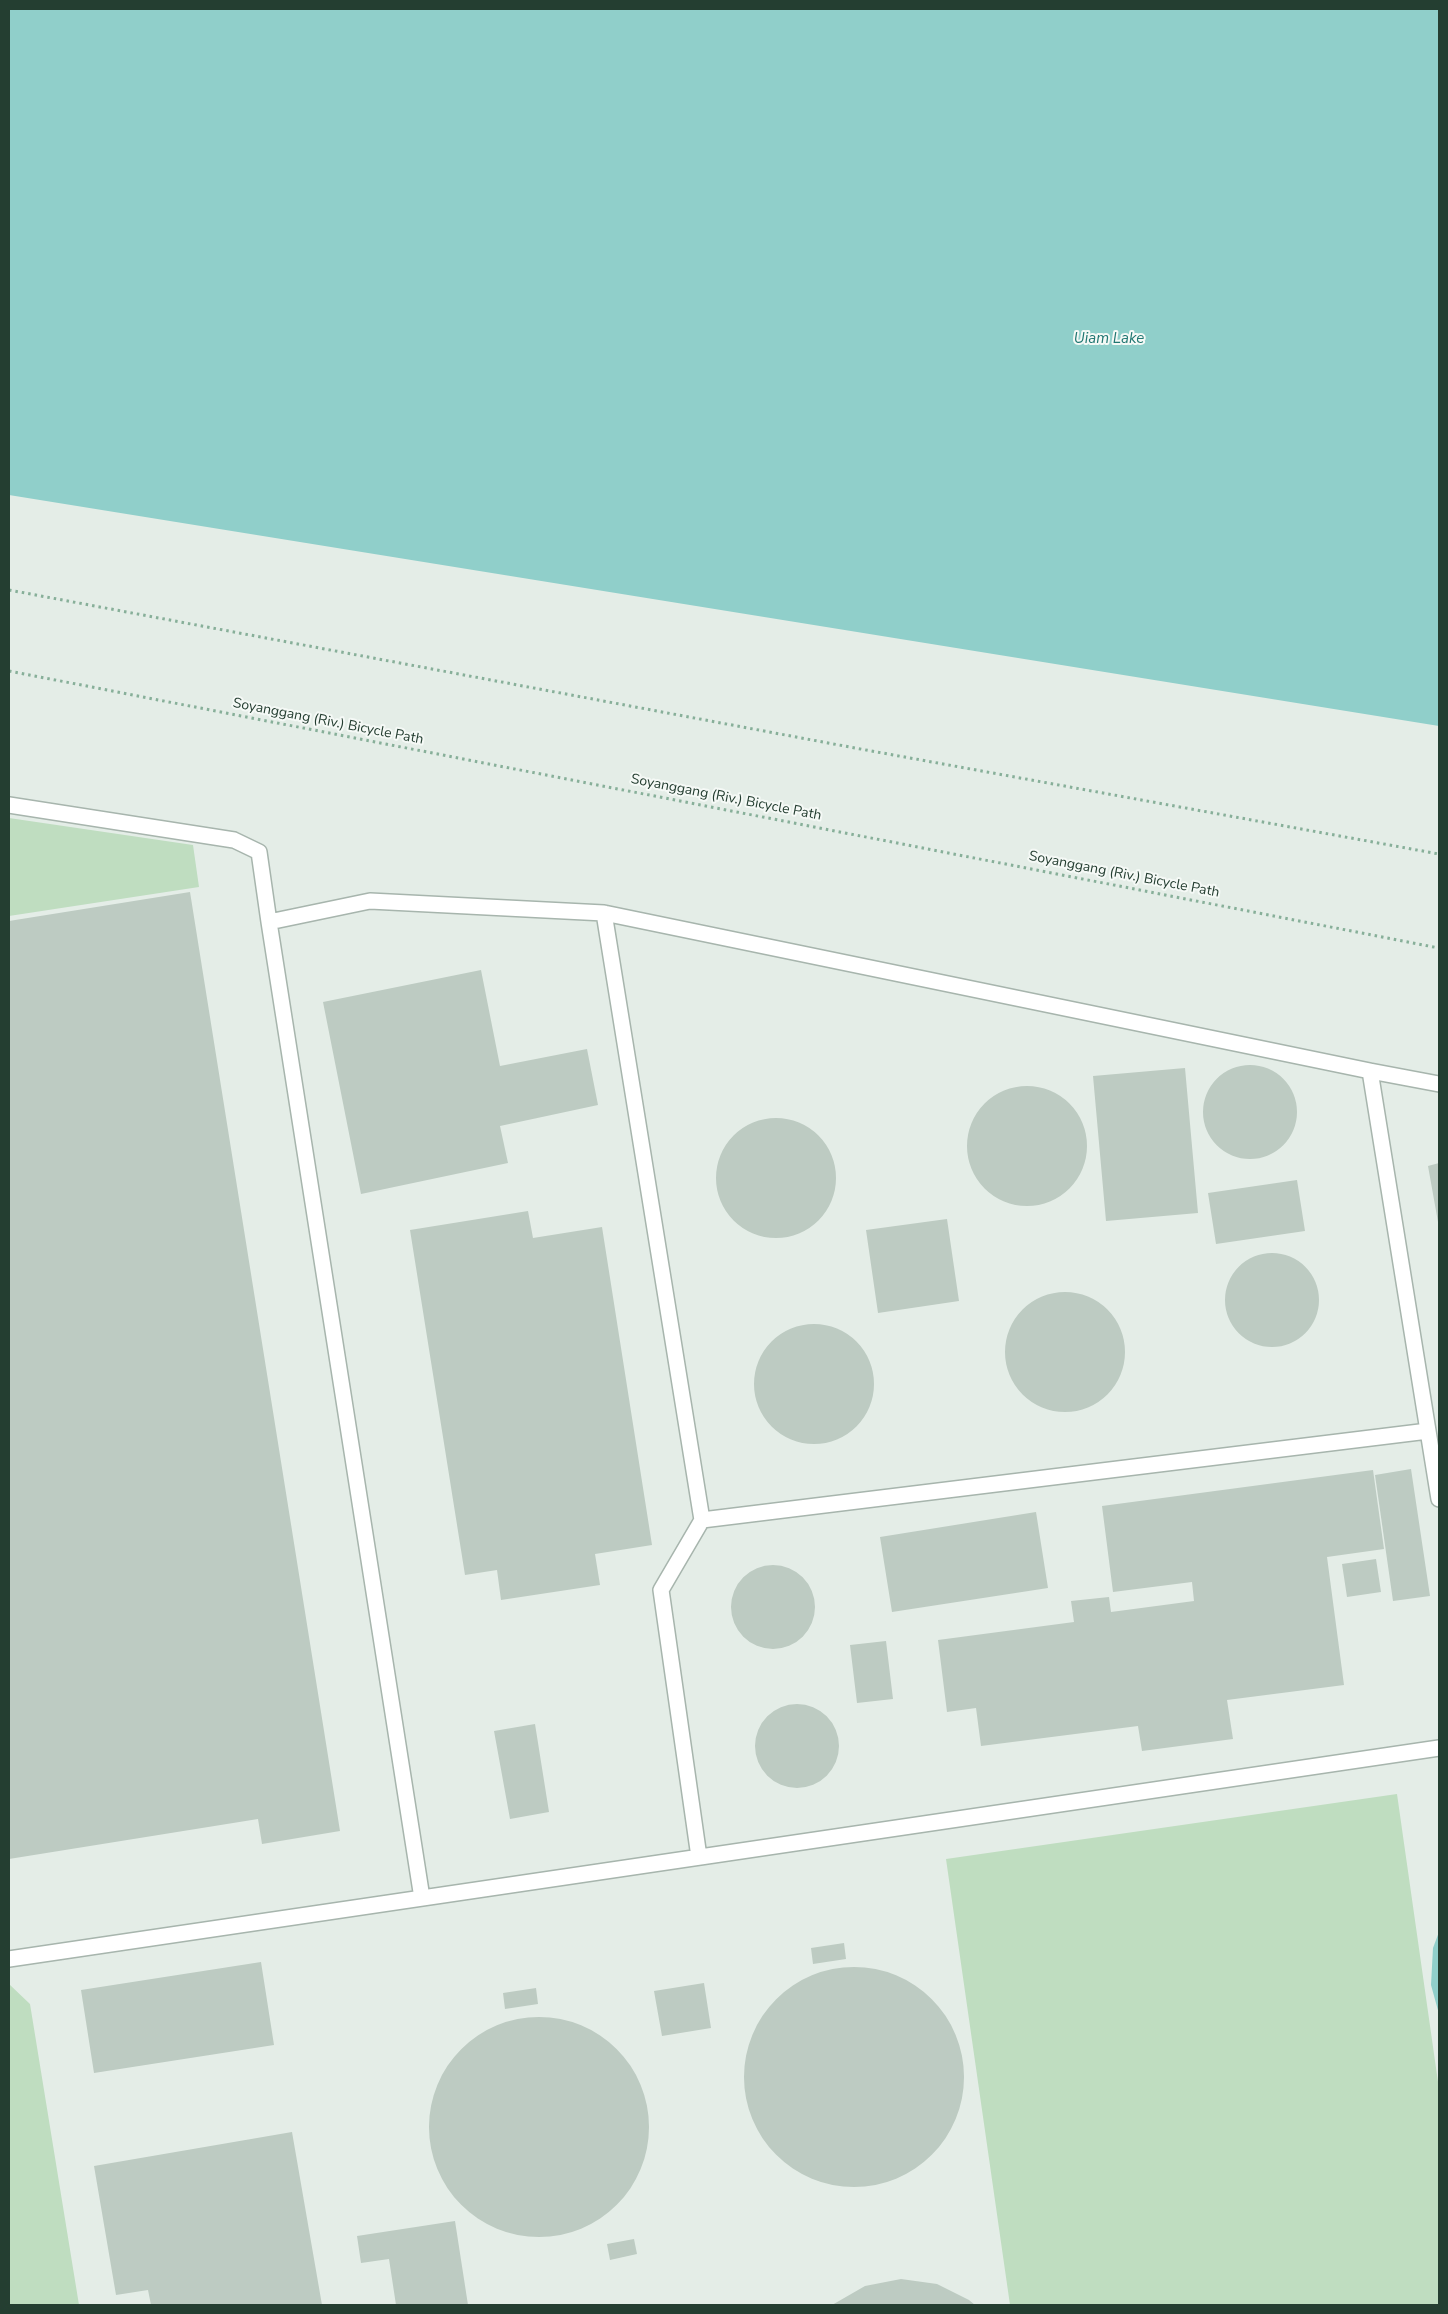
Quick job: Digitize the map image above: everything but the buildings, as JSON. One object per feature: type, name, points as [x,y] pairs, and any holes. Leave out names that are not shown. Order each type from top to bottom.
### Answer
[{"type":"lane","points":[[9,805],[234,840],[260,852],[268,922],[422,1898]]},
{"type":"lane","points":[[268,922],[370,901],[604,913],[1439,1084]]},
{"type":"lane","points":[[604,913],[702,1520],[661,1590],[699,1857]]},
{"type":"lane","points":[[1370,1071],[1439,1499]]},
{"type":"lane","points":[[702,1520],[1428,1431]]},
{"type":"lane","points":[[9,1959],[1439,1748]]},
{"type":"path","points":[[9,590],[1439,854]]},
{"type":"path","name":"Soyanggang (Riv.) Bicycle Path","points":[[9,671],[1439,948]]},
{"type":"green space","points":[[9,818],[193,845],[199,887],[9,916]]},
{"type":"green space","points":[[1397,1794],[1439,2089],[1439,2305],[1010,2305],[946,1859]]},
{"type":"green space","points":[[9,1984],[30,2004],[79,2305],[9,2305]]},
{"type":"water","name":"Uiam Lake","points":[[9,9],[1439,9],[1439,726],[9,495]]},
{"type":"water","points":[[1439,1932],[1439,2014],[1431,1985],[1433,1948]]}]
